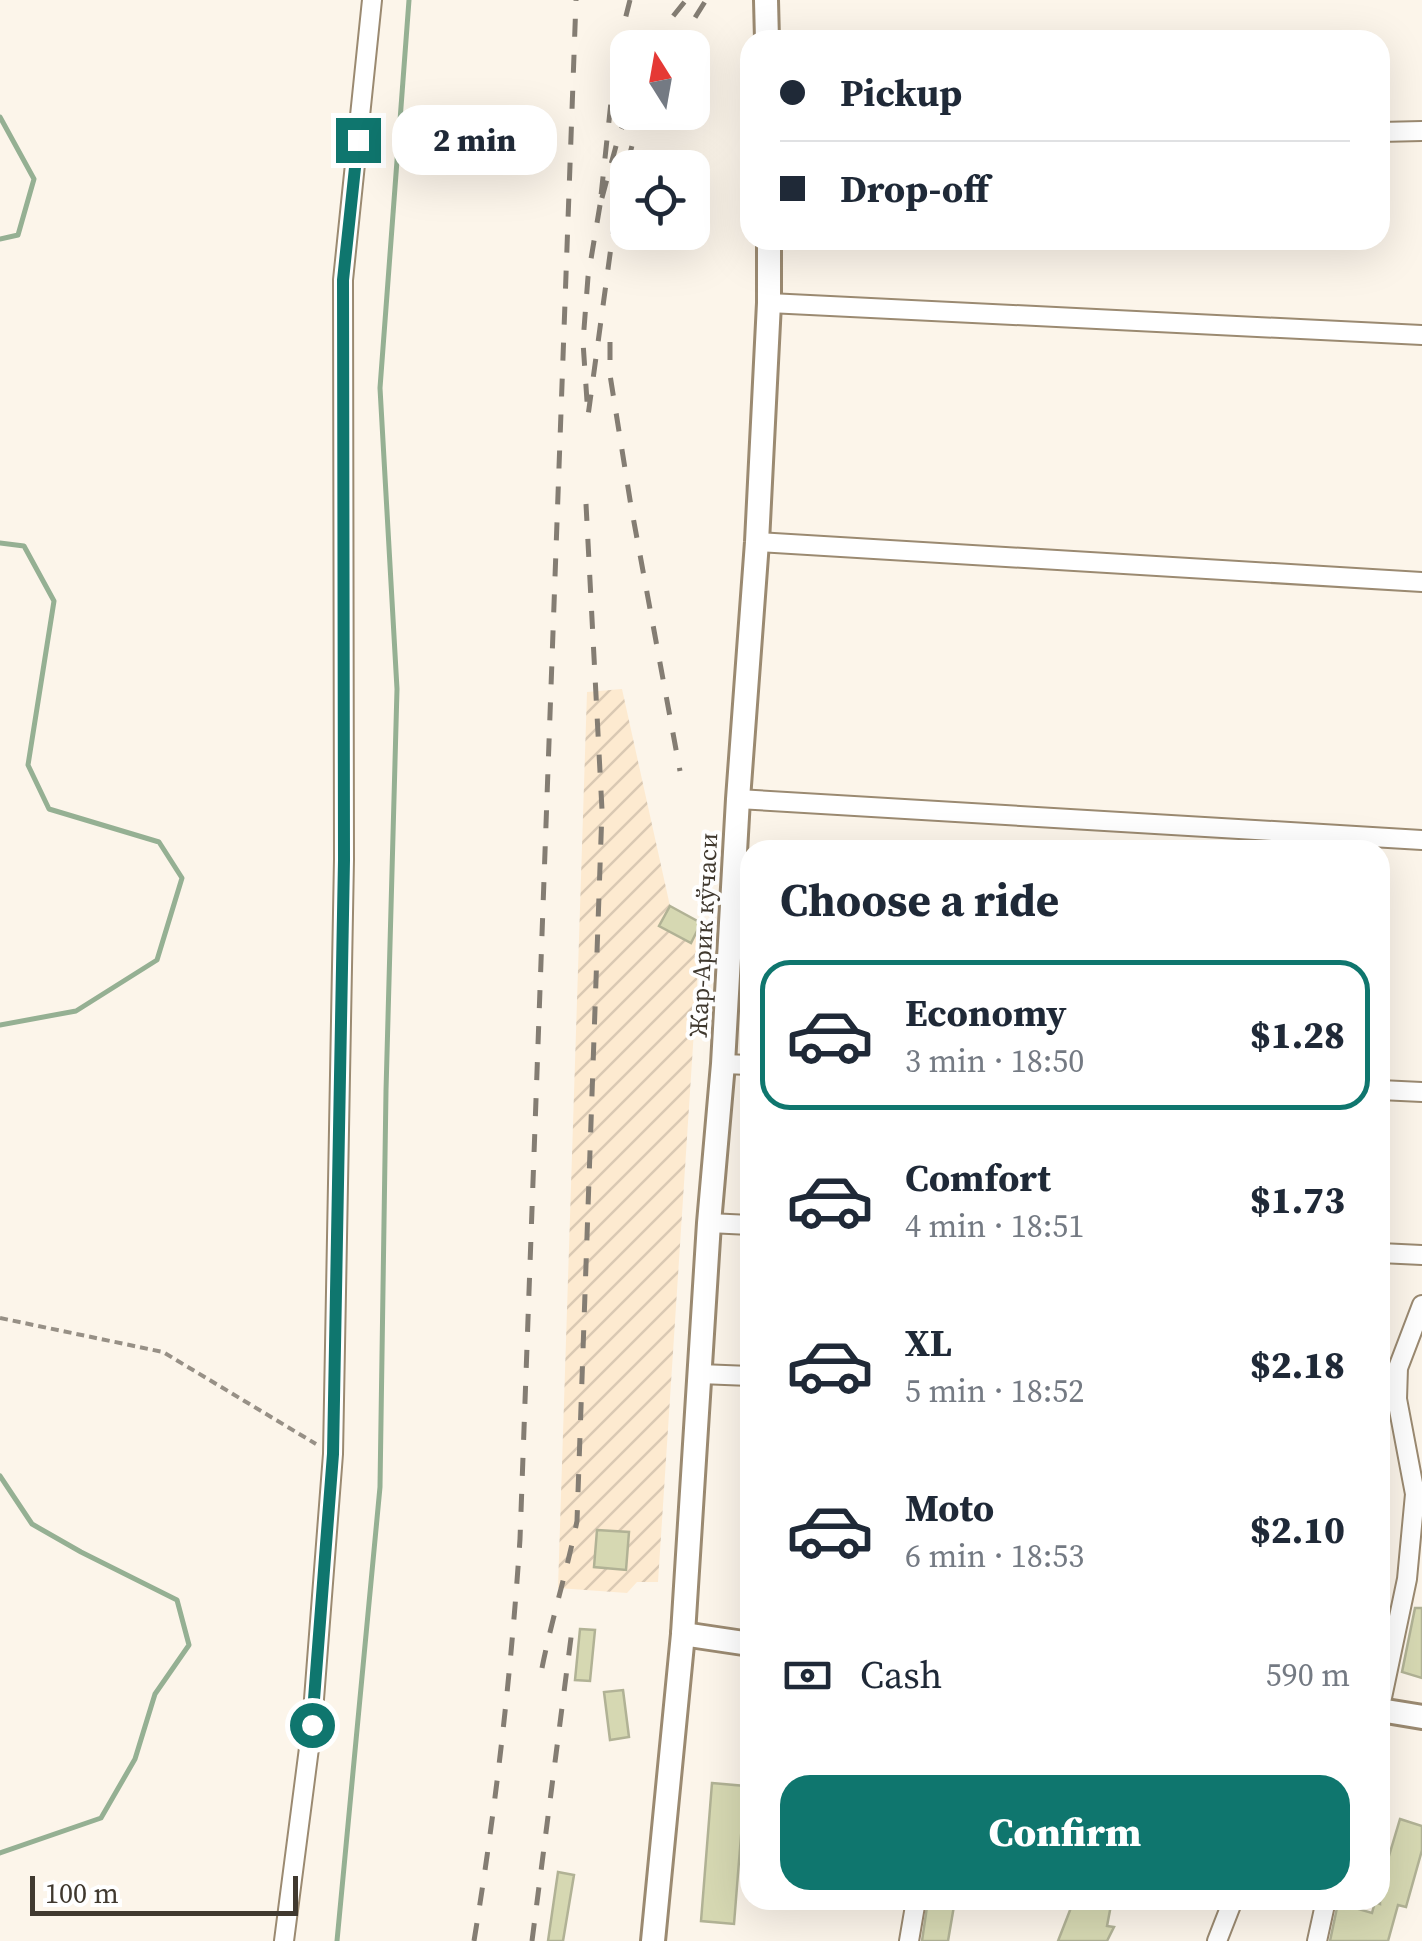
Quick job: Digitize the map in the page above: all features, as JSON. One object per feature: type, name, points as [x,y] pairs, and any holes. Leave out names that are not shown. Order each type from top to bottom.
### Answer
[{"type":"main road","points":[[766,0],[767,30]]},
{"type":"main road","name":"Жар-Арик кўчаси","points":[[654,1941],[683,1634],[723,1064],[758,542],[769,250]]},
{"type":"main road","points":[[683,1634],[740,1643]]},
{"type":"main road","points":[[1390,1711],[1422,1717]]},
{"type":"street","points":[[284,1941],[312,1725],[333,1454],[344,860],[343,280],[372,0]]},
{"type":"street","points":[[1390,132],[1422,131]]},
{"type":"street","points":[[769,303],[1422,335]]},
{"type":"street","points":[[758,542],[1422,582]]},
{"type":"street","points":[[738,799],[1422,840]]},
{"type":"street","points":[[723,1064],[740,1065]]},
{"type":"street","points":[[1390,1090],[1422,1092]]},
{"type":"street","points":[[709,1223],[740,1225]]},
{"type":"street","points":[[1390,1253],[1422,1255]]},
{"type":"street","points":[[1390,1661],[1407,1579],[1414,1494],[1397,1399],[1398,1368],[1422,1305]]},
{"type":"street","points":[[700,1374],[740,1376]]},
{"type":"street","points":[[908,1941],[914,1910]]},
{"type":"street","points":[[1218,1941],[1230,1910]]},
{"type":"street","points":[[1317,1941],[1324,1910]]},
{"type":"path","points":[[0,1318],[164,1352],[333,1454]]},
{"type":"shaded area","points":[[622,689],[670,906],[701,923],[658,1582],[637,1582],[627,1593],[558,1588],[587,692]]},
{"type":"building","points":[[670,906],[701,923],[691,943],[659,926]]},
{"type":"building","points":[[597,1530],[629,1532],[626,1570],[594,1567]]},
{"type":"building","points":[[1415,1608],[1422,1608],[1422,1678],[1402,1672]]},
{"type":"building","points":[[580,1629],[595,1630],[590,1681],[575,1680]]},
{"type":"building","points":[[623,1690],[629,1737],[610,1740],[604,1692]]},
{"type":"building","points":[[712,1783],[740,1786],[734,1924],[701,1921]]},
{"type":"building","points":[[1400,1819],[1422,1826],[1422,1850],[1406,1907],[1398,1905],[1388,1941],[1330,1941],[1337,1910],[1390,1910],[1390,1852]]},
{"type":"building","points":[[558,1872],[574,1875],[563,1941],[548,1941]]},
{"type":"building","points":[[927,1910],[953,1910],[948,1941],[922,1941]]},
{"type":"building","points":[[1070,1910],[1110,1910],[1107,1926],[1114,1927],[1107,1941],[1058,1941]]},
{"type":"waterway","points":[[337,1941],[380,1487],[397,689],[380,388],[409,0]]},
{"type":"waterway","points":[[0,117],[34,179],[18,235],[0,239]]},
{"type":"waterway","points":[[0,543],[24,546],[54,601],[28,765],[49,809],[159,842],[182,878],[157,960],[76,1011],[0,1025]]},
{"type":"waterway","points":[[0,1476],[32,1524],[177,1600],[189,1645],[155,1694],[135,1759],[101,1818],[0,1853]]},
{"type":"railway","points":[[474,1941],[502,1740],[520,1539],[576,0]]},
{"type":"railway","points":[[622,30],[630,0]]},
{"type":"railway","points":[[665,30],[686,0]]},
{"type":"railway","points":[[687,30],[706,0]]},
{"type":"railway","points":[[610,111],[600,205],[621,130]]},
{"type":"railway","points":[[600,205],[588,277],[583,342],[588,416],[617,203],[637,130]]},
{"type":"railway","points":[[610,342],[610,375],[631,506],[680,771]]},
{"type":"railway","points":[[542,1668],[577,1521],[602,810],[586,504]]},
{"type":"railway","points":[[532,1941],[573,1622]]},
{"type":"route","points":[[312,1725],[333,1454],[344,860],[343,280],[358,140]]}]
